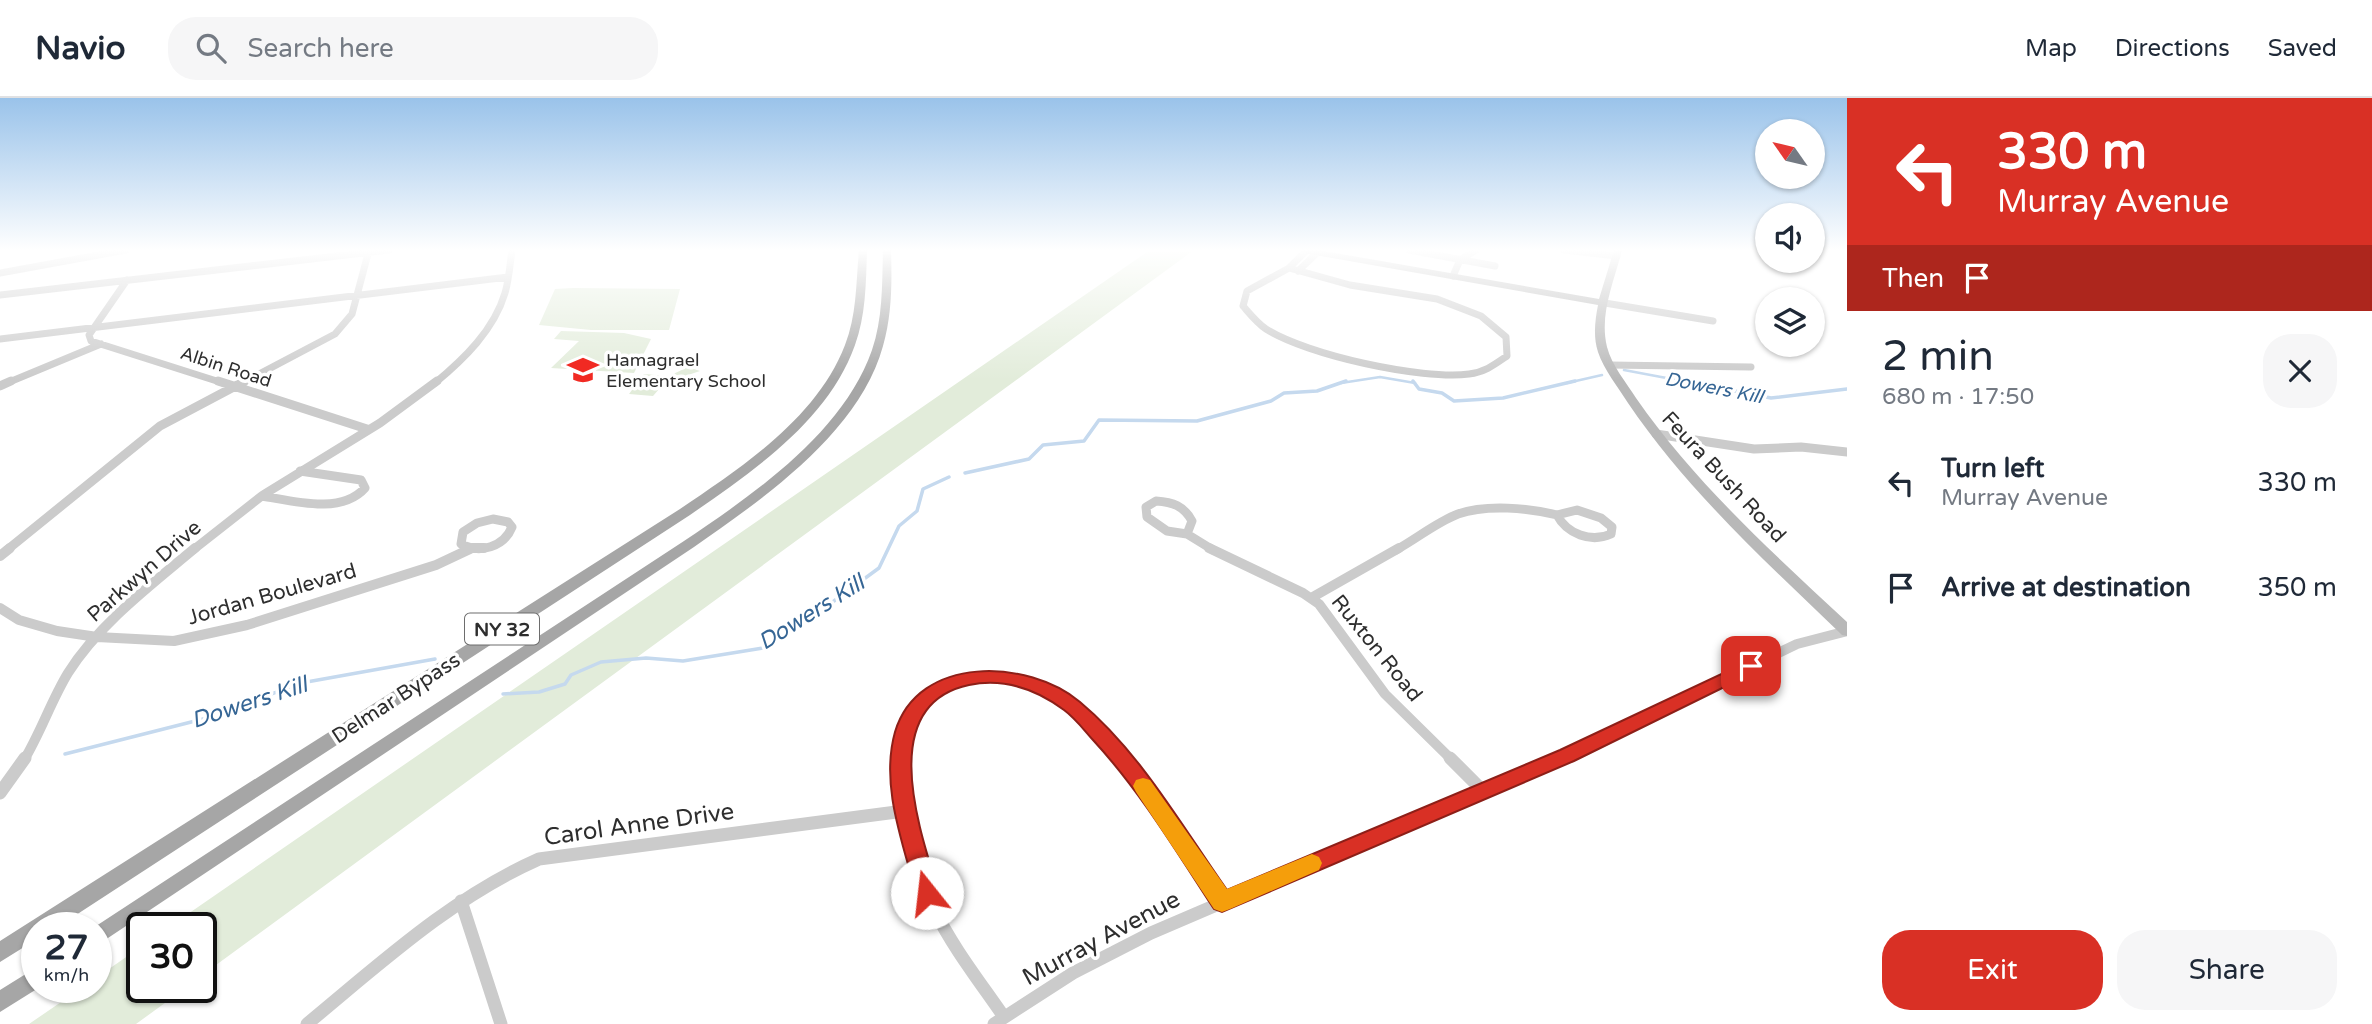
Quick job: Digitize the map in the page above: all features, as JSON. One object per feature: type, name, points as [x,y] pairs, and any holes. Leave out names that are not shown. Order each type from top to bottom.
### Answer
[{"type":"main road","name":"Delmar Bypass","points":[[63,912],[685,512],[752,464],[799,419],[828,384],[848,349],[860,293]]},
{"type":"main road","name":"Delmar Bypass","points":[[112,926],[683,545],[783,471],[841,413],[872,366],[885,324],[886,293]]},
{"type":"main road","points":[[1550,293],[1605,303]]},
{"type":"main road","name":"Feura Bush Road","points":[[1608,293],[1599,328],[1601,347],[1656,434],[1706,492],[1847,631]]},
{"type":"main road","name":"Delmar Bypass","points":[[0,952],[21,939]]},
{"type":"main road","points":[[0,1002],[21,988]]},
{"type":"street","points":[[101,344],[88,339],[118,293]]},
{"type":"street","points":[[0,339],[374,293]]},
{"type":"street","name":"Parkwyn Drive","points":[[0,793],[27,755],[62,678],[97,637],[262,496],[430,387],[477,345],[499,314],[507,293]]},
{"type":"street","points":[[1247,293],[1244,306],[1253,319],[1269,330],[1294,341],[1393,369],[1430,375],[1489,369],[1507,356],[1506,337],[1481,316],[1437,299],[1401,293]]},
{"type":"street","points":[[0,556],[48,520],[142,439],[182,412],[335,334],[352,314],[359,295]]},
{"type":"street","points":[[1605,303],[1713,321]]},
{"type":"street","points":[[0,386],[101,344]]},
{"type":"street","name":"Albin Road","points":[[101,344],[367,429]]},
{"type":"street","points":[[1610,365],[1751,367]]},
{"type":"street","points":[[1656,434],[1738,447],[1801,447],[1847,452]]},
{"type":"street","points":[[262,496],[340,503],[357,496],[365,488],[361,480],[300,471]]},
{"type":"street","name":"Ruxton Road","points":[[1187,534],[1192,521],[1181,506],[1156,501],[1146,507],[1147,517],[1152,523],[1167,531],[1187,534],[1209,548],[1311,598],[1328,615],[1385,694],[1482,790]]},
{"type":"street","points":[[1311,598],[1459,514],[1505,509],[1536,510],[1558,515],[1570,510],[1586,512],[1607,522],[1612,531],[1607,538],[1588,537],[1569,530],[1558,515]]},
{"type":"street","name":"Jordan Boulevard","points":[[0,608],[29,624],[97,637],[156,641],[199,637],[247,625],[436,565],[470,549],[496,544],[511,533],[512,527],[501,519],[477,523],[463,532],[461,537],[461,544],[470,549]]},
{"type":"street","name":"Murray Avenue","points":[[999,1020],[1073,973],[1151,933],[1567,755],[1797,644],[1847,631]]},
{"type":"street","points":[[999,1020],[932,906],[904,811],[901,756],[905,730],[915,711],[934,694],[960,681],[985,676],[1024,680],[1041,686],[1073,706],[1130,768],[1222,902]]},
{"type":"street","name":"Carol Anne Drive","points":[[307,1024],[461,901],[513,869],[538,859],[904,811]]},
{"type":"street","points":[[461,901],[501,1024]]},
{"type":"green space","points":[[553,293],[679,293],[669,330],[591,330],[539,325]]},
{"type":"green space","points":[[1087,293],[1135,293],[217,964],[217,912],[191,912]]},
{"type":"green space","points":[[561,331],[624,333],[651,339],[634,373],[551,368],[579,341],[554,339]]},
{"type":"green space","points":[[688,367],[700,371],[682,377],[672,390],[660,388],[653,396],[629,394],[644,374],[669,376]]},
{"type":"green space","points":[[126,957],[126,1003],[165,1003],[136,1024],[29,1024],[60,1003],[112,1003],[112,967]]},
{"type":"waterway","name":"Dowers Kill","points":[[1624,370],[1693,383]]},
{"type":"waterway","name":"Dowers Kill","points":[[1567,383],[1602,375]]},
{"type":"waterway","name":"Dowers Kill","points":[[1341,383],[1380,377],[1414,383]]},
{"type":"waterway","name":"Dowers Kill","points":[[965,473],[1029,459],[1043,445],[1084,441],[1099,420],[1197,421],[1271,401],[1284,393],[1317,391],[1346,381]]},
{"type":"waterway","name":"Dowers Kill","points":[[1414,383],[1419,389],[1442,393],[1454,401],[1503,398],[1575,381]]},
{"type":"waterway","name":"Dowers Kill","points":[[1684,381],[1771,398],[1847,389]]},
{"type":"waterway","name":"Dowers Kill","points":[[503,694],[539,692],[565,684],[571,675],[601,662],[646,658],[683,661],[763,648],[808,620],[879,568],[899,526],[917,511],[923,489],[949,477]]},
{"type":"waterway","name":"Dowers Kill","points":[[65,754],[207,718],[301,683],[435,659]]},
{"type":"slow traffic","points":[[1143,786],[1222,902],[1312,863]]},
{"type":"place","name":"Hamagrael Elementary School","points":[[583,370]]},
{"type":"route","points":[[927,893],[904,811],[901,756],[905,730],[915,711],[934,694],[970,678],[985,676],[1024,680],[1041,686],[1073,706],[1130,768],[1222,902],[1567,755],[1751,666]]}]
